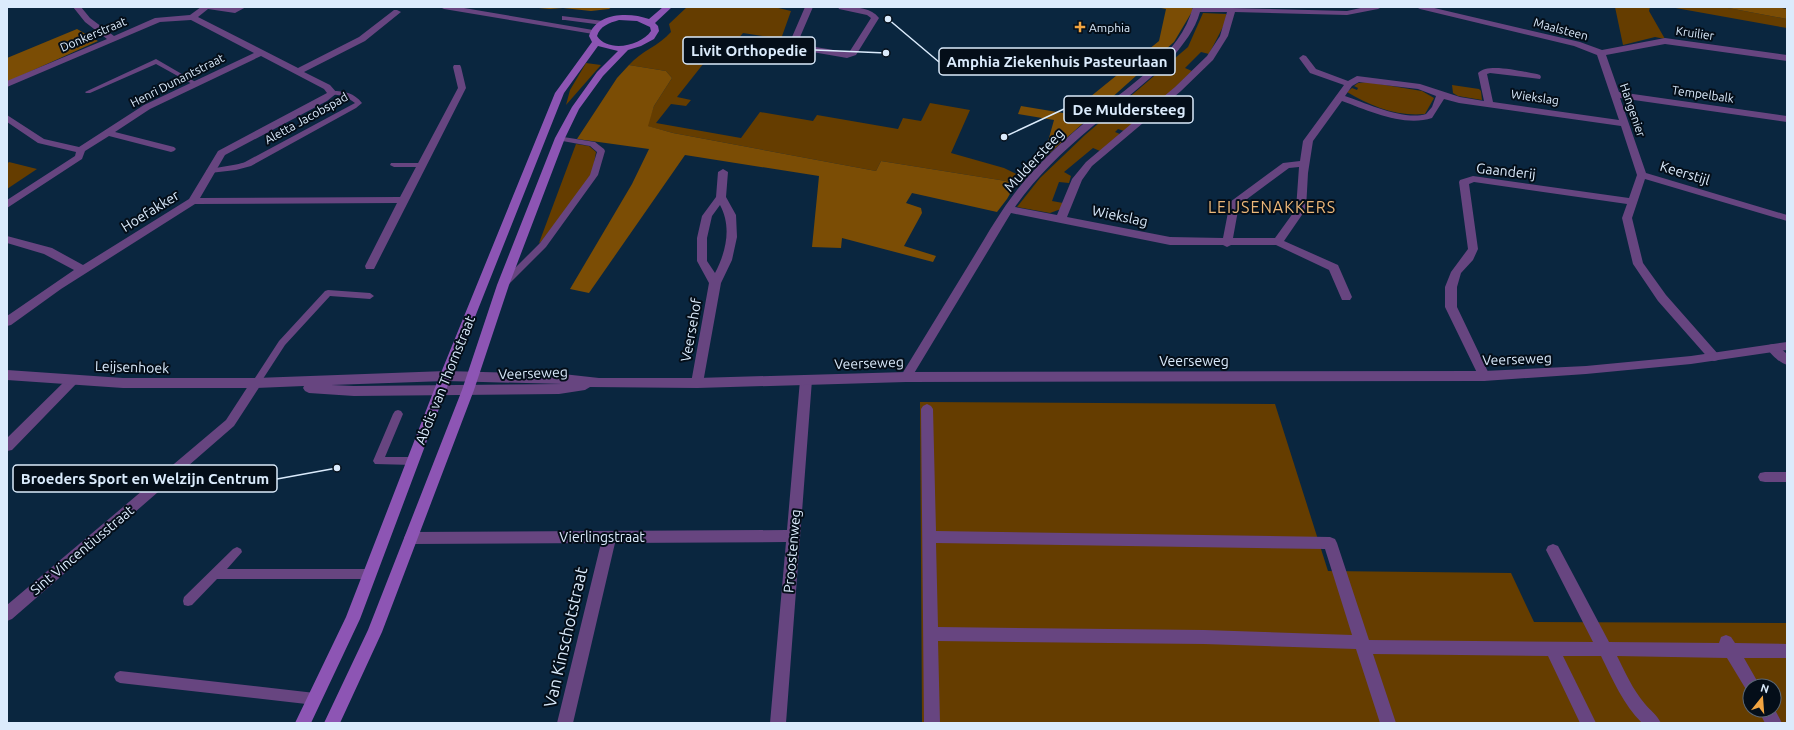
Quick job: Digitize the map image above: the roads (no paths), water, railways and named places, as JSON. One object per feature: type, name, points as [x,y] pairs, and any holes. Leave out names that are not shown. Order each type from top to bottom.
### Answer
[{"type":"main road","points":[[626,17],[636,7]]},
{"type":"main road","points":[[650,23],[668,7]]},
{"type":"main road","points":[[626,17],[636,18],[650,23],[654,27],[654,32],[650,38],[635,46],[625,48],[609,47],[596,43],[593,36],[593,32],[603,23],[626,17]]},
{"type":"main road","name":"Abdis van Thornstraat","points":[[303,723],[353,619],[440,390],[560,93],[596,43]]},
{"type":"main road","name":"Abdis van Thornstraat","points":[[332,723],[375,632],[470,383],[503,285],[560,138],[575,108],[600,74],[625,48]]},
{"type":"street","points":[[76,7],[78,11],[94,25],[113,39]]},
{"type":"street","points":[[206,7],[192,17],[327,87],[332,93]]},
{"type":"street","points":[[209,7],[235,12],[242,7]]},
{"type":"street","points":[[444,7],[593,32]]},
{"type":"street","points":[[496,7],[585,22],[603,23]]},
{"type":"street","points":[[809,7],[797,33],[794,44],[795,46],[847,56],[853,53],[875,18],[870,13],[842,7]]},
{"type":"street","points":[[1197,8],[1347,13],[1378,7]]},
{"type":"street","name":"Maalsteen","points":[[1420,7],[1577,44],[1601,53]]},
{"type":"street","name":"Muldersteeg","points":[[906,376],[1008,209],[1029,181],[1068,142],[1106,108],[1159,66],[1180,44],[1190,29],[1197,8]]},
{"type":"street","points":[[1061,219],[1076,179],[1089,164],[1178,89],[1210,58],[1224,36],[1232,10]]},
{"type":"street","points":[[297,72],[362,39],[397,12]]},
{"type":"street","name":"Donkerstraat","points":[[7,84],[158,20],[192,17]]},
{"type":"street","name":"Kruilier","points":[[1601,53],[1664,41],[1787,58]]},
{"type":"street","name":"Henri Dunantstraat","points":[[7,205],[79,157],[81,150],[147,107],[260,53]]},
{"type":"street","name":"Hangenier","points":[[1601,53],[1642,175]]},
{"type":"street","points":[[1278,242],[1302,208],[1308,141],[1349,84],[1313,71],[1303,58]]},
{"type":"street","points":[[370,266],[462,88],[457,67]]},
{"type":"street","points":[[1489,104],[1482,73],[1489,70],[1537,77]]},
{"type":"street","name":"Wiekslag","points":[[1349,84],[1356,78],[1369,79],[1420,87],[1441,95],[1489,104],[1626,124]]},
{"type":"street","name":"Aletta Jacobspad","points":[[193,201],[221,153],[324,99],[332,93]]},
{"type":"street","name":"Tempelbalk","points":[[1615,94],[1787,119]]},
{"type":"street","points":[[1340,97],[1391,115],[1424,118],[1430,116],[1440,101],[1441,95]]},
{"type":"street","points":[[7,118],[41,141],[81,150]]},
{"type":"street","points":[[107,133],[171,149]]},
{"type":"street","points":[[1227,243],[1234,204],[1286,165],[1305,163]]},
{"type":"street","points":[[721,197],[723,172]]},
{"type":"street","name":"Keerstijl","points":[[1714,357],[1662,298],[1638,264],[1627,218],[1642,175],[1787,218]]},
{"type":"street","name":"Gaanderij","points":[[1484,376],[1451,306],[1451,287],[1456,272],[1469,257],[1473,249],[1464,182],[1473,178],[1632,202]]},
{"type":"street","name":"Veersehof","points":[[697,383],[715,283],[728,260],[732,237],[731,215],[721,197],[707,216],[702,238],[702,261],[715,283]]},
{"type":"street","name":"Hoefakker","points":[[7,322],[25,308],[83,270],[193,201],[404,200]]},
{"type":"street","name":"Wiekslag","points":[[1008,209],[1170,241],[1227,243],[1278,242],[1334,268],[1346,297]]},
{"type":"street","points":[[7,239],[48,251],[83,270]]},
{"type":"street","name":"Veerseweg","points":[[470,383],[559,389],[599,383],[697,383],[906,376],[1484,376],[1586,370],[1714,357],[1787,346]]},
{"type":"street","points":[[1773,348],[1787,361]]},
{"type":"street","name":"Leijsenhoek","points":[[7,375],[122,383],[256,383],[446,376],[470,383]]},
{"type":"street","points":[[7,446],[73,380]]},
{"type":"street","name":"Proostenweg","points":[[778,723],[806,380]]},
{"type":"street","name":"Leijsenhoek","points":[[256,383],[354,391],[440,390],[470,383]]},
{"type":"street","name":"Sint Vincentiusstraat","points":[[7,614],[230,423],[256,383]]},
{"type":"street","points":[[927,409],[932,723]]},
{"type":"street","points":[[1765,477],[1787,477]]},
{"type":"street","name":"Vierlingstraat","points":[[411,538],[793,536]]},
{"type":"street","name":"Van Kinschotstraat","points":[[564,723],[609,537]]},
{"type":"street","points":[[929,537],[1331,546],[1388,723]]},
{"type":"street","points":[[1553,550],[1604,649],[1639,709],[1653,723]]},
{"type":"street","points":[[931,634],[1204,638],[1552,649],[1728,646],[1787,651]]},
{"type":"street","points":[[1728,646],[1747,678]]},
{"type":"street","points":[[1552,649],[1588,723]]},
{"type":"lane","points":[[88,92],[156,61],[196,84]]},
{"type":"lane","name":"Aletta Jacobspad","points":[[210,171],[236,168],[248,164],[354,108],[359,103],[354,96],[345,93],[332,93]]},
{"type":"lane","name":"Abdis van Thornstraat","points":[[503,285],[543,245],[594,175],[601,151],[592,144],[560,138]]},
{"type":"lane","points":[[394,165],[421,165]]},
{"type":"lane","points":[[256,383],[282,343],[328,293],[370,296]]},
{"type":"lane","points":[[398,414],[378,461],[413,461]]},
{"type":"lane","points":[[188,600],[237,552]]},
{"type":"lane","points":[[215,574],[370,574]]},
{"type":"lane","points":[[120,677],[193,684],[315,699]]},
{"type":"place","name":"Amphia Ziekenhuis Pasteurlaan","points":[[888,19]]},
{"type":"place","name":"Amphia","points":[[1080,27]]},
{"type":"place","name":"Livit Orthopedie","points":[[886,53]]},
{"type":"place","name":"De Muldersteeg","points":[[1004,137]]},
{"type":"place","name":"Broeders Sport en Welzijn Centrum","points":[[337,468]]},
{"type":"district","name":"LEIJSENAKKERS","points":[[1272,207]]}]
